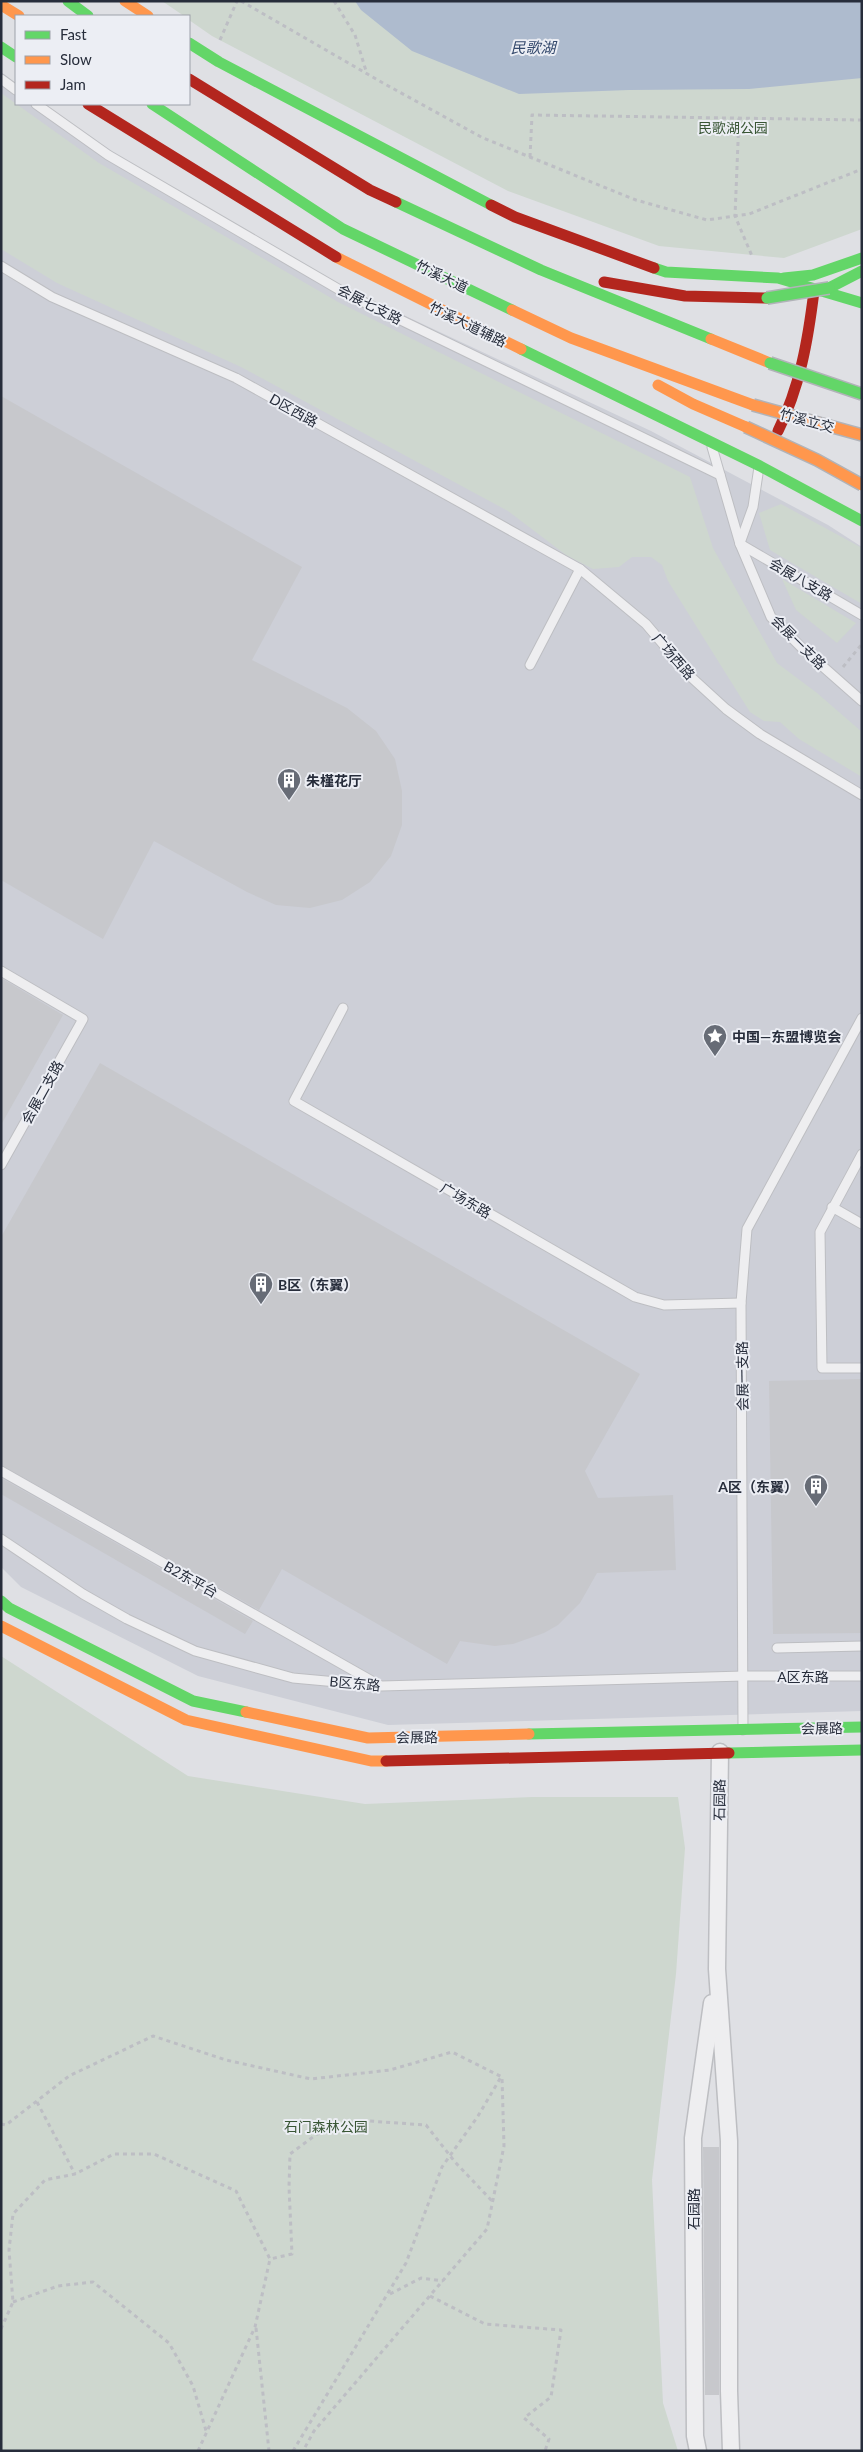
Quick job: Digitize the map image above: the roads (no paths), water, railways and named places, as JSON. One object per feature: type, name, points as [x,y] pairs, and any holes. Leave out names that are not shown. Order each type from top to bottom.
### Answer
[{"type":"main road","points":[[68,1],[87,15]]},
{"type":"main road","points":[[125,1],[146,15]]},
{"type":"main road","points":[[1,5],[17,15]]},
{"type":"main road","points":[[190,44],[212,58],[514,217],[666,272],[778,278],[813,275],[862,258]]},
{"type":"main road","points":[[1,47],[15,56]]},
{"type":"main road","points":[[190,80],[370,190],[541,270],[770,363],[862,394]]},
{"type":"main road","name":"竹溪大道辅路","points":[[90,105],[352,267],[711,442],[764,458],[862,521]]},
{"type":"main road","name":"竹溪大道","points":[[154,105],[343,229],[571,338],[753,405]]},
{"type":"main road","points":[[541,270],[689,298],[737,300],[767,298],[862,282]]},
{"type":"main road","points":[[828,288],[862,271]]},
{"type":"main road","points":[[778,278],[862,303]]},
{"type":"main road","points":[[764,458],[790,411],[802,367],[814,290]]},
{"type":"main road","points":[[571,338],[693,404],[810,456],[862,485]]},
{"type":"main road","name":"竹溪立交","points":[[753,405],[862,435]]},
{"type":"main road","name":"会展路","points":[[1,1601],[9,1608],[193,1701],[368,1738],[862,1728]]},
{"type":"main road","name":"会展路","points":[[1,1626],[186,1720],[371,1761],[862,1750]]},
{"type":"street","name":"石园路","points":[[720,1752],[717,1969],[729,2141],[729,2392],[731,2451]]},
{"type":"street","name":"石园路","points":[[698,2451],[695,2436],[692,2138],[717,1969]]},
{"type":"lane","points":[[1,79],[15,89]]},
{"type":"lane","name":"会展七支路","points":[[37,105],[108,156],[345,293],[720,475]]},
{"type":"lane","name":"D区西路","points":[[1,266],[52,297],[236,378],[580,569]]},
{"type":"lane","name":"会展一支路","points":[[711,442],[740,544],[771,616],[803,650],[862,701]]},
{"type":"lane","points":[[740,544],[753,507],[764,458]]},
{"type":"lane","name":"会展八支路","points":[[740,544],[862,615]]},
{"type":"lane","points":[[530,665],[580,569]]},
{"type":"lane","name":"广场西路","points":[[580,569],[646,624],[691,677],[726,709],[760,734],[862,796]]},
{"type":"lane","name":"会展二支路","points":[[1,971],[83,1019],[1,1165]]},
{"type":"lane","name":"广场东路","points":[[343,1008],[294,1101],[635,1297],[664,1305],[741,1303]]},
{"type":"lane","name":"会展一支路","points":[[743,1730],[741,1303],[748,1229],[862,1018]]},
{"type":"lane","points":[[862,1154],[820,1232],[822,1368],[862,1368]]},
{"type":"lane","points":[[832,1207],[862,1224]]},
{"type":"lane","name":"B2东平台","points":[[1,1472],[382,1686]]},
{"type":"lane","name":"B区东路","points":[[1,1539],[90,1599],[126,1620],[195,1651],[293,1678],[382,1686],[744,1676]]},
{"type":"lane","points":[[777,1648],[862,1646]]},
{"type":"lane","name":"A区东路","points":[[744,1676],[862,1676]]},
{"type":"lane","points":[[720,1752],[743,1730]]},
{"type":"water","name":"民歌湖","points":[[355,1],[862,1],[862,78],[749,89],[629,90],[519,94],[412,51],[361,10]]},
{"type":"place","name":"朱槿花厅","points":[[289,801]]},
{"type":"place","name":"中国—东盟博览会","points":[[715,1057]]},
{"type":"place","name":"B区（东翼）","points":[[261,1305]]},
{"type":"place","name":"A区（东翼）","points":[[816,1507]]},
{"type":"park label","name":"民歌湖公园","points":[[733,127]]},
{"type":"park label","name":"石门森林公园","points":[[326,2126]]}]
